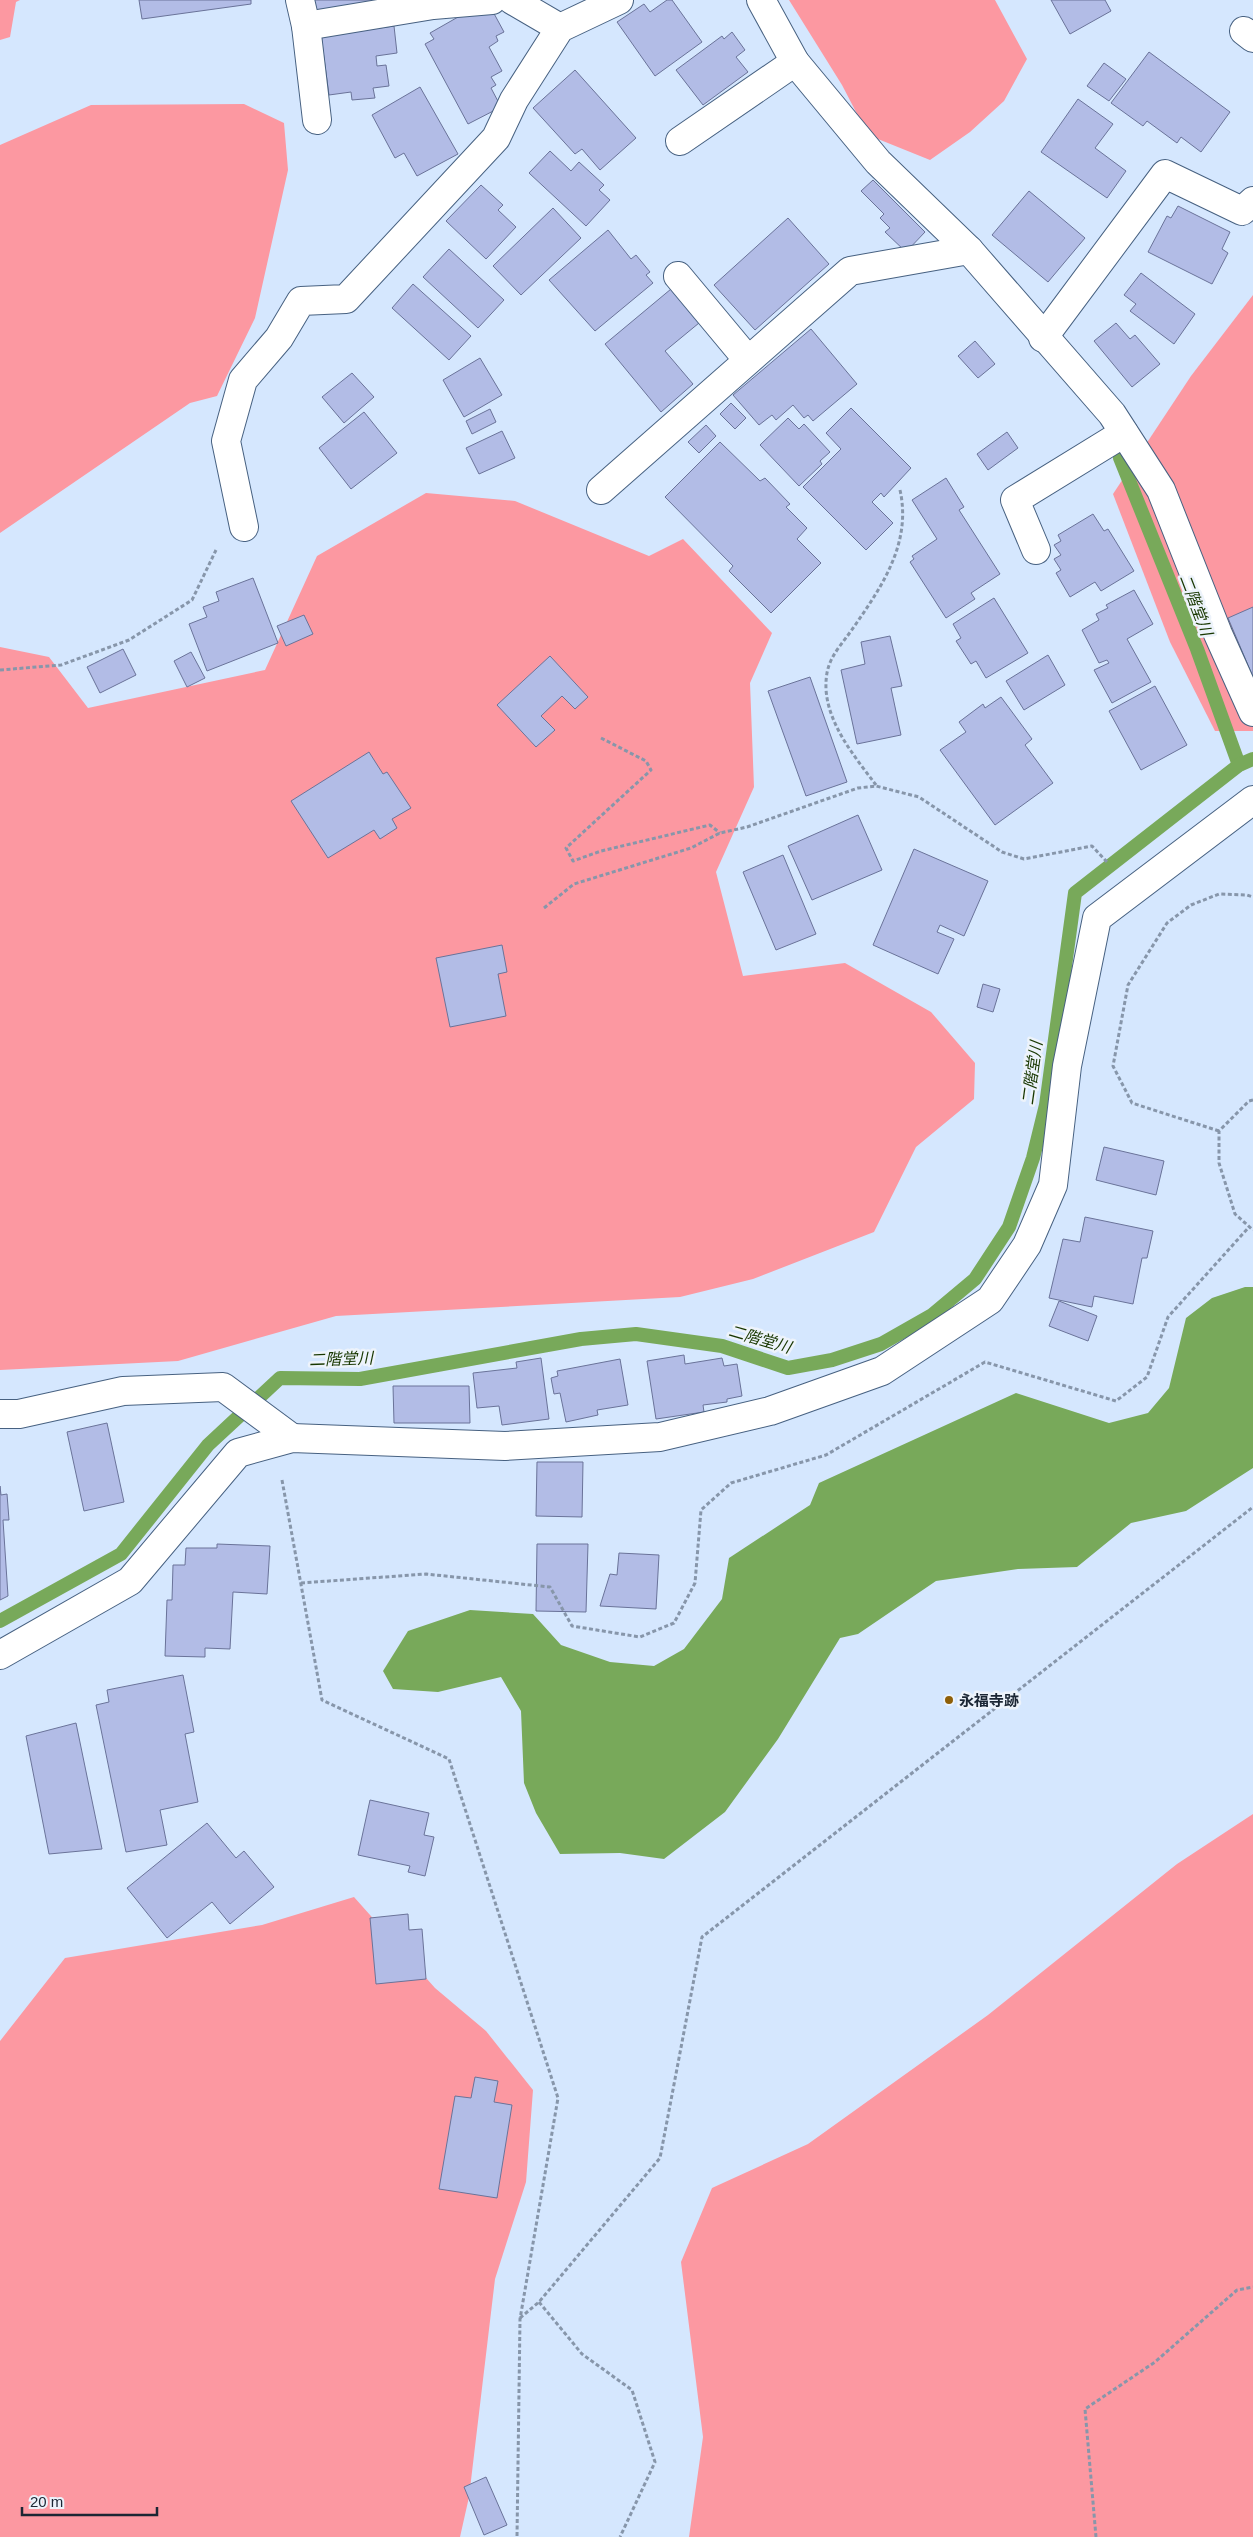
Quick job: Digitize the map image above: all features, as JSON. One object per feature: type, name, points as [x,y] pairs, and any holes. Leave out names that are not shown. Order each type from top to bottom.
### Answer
[{"type":"street","points":[[317,120],[303,13],[492,0]]},
{"type":"street","points":[[512,0],[560,28]]},
{"type":"street","points":[[244,527],[226,441],[243,380],[279,338],[301,301],[346,299],[496,138],[514,100],[560,28],[619,0]]},
{"type":"street","points":[[761,0],[795,62],[878,162],[969,250],[1043,338],[1112,414],[1161,490],[1218,634],[1253,712]]},
{"type":"street","points":[[680,141],[795,62]]},
{"type":"street","points":[[1043,338],[1165,174],[1242,211],[1253,201]]},
{"type":"street","points":[[601,490],[850,271],[969,250]]},
{"type":"street","points":[[678,276],[748,360]]},
{"type":"street","points":[[1036,550],[1014,500],[1124,433]]},
{"type":"street","points":[[0,1655],[130,1581],[238,1453],[283,1440],[505,1446],[660,1437],[770,1410],[882,1371],[990,1300],[1027,1245],[1053,1184],[1067,1066],[1097,918],[1132,889],[1253,800]]},
{"type":"street","points":[[0,1414],[19,1414],[122,1391],[223,1388],[283,1440]]},
{"type":"path","points":[[876,786],[850,750],[832,715],[826,689],[829,662],[872,599],[891,567],[903,532],[905,510],[900,490]]},
{"type":"path","points":[[0,670],[61,665],[130,640],[192,600],[220,540],[233,530],[244,527]]},
{"type":"path","points":[[601,738],[646,761],[652,770],[566,848],[573,861],[601,851],[710,825],[720,833]]},
{"type":"path","points":[[544,908],[574,884],[691,848],[720,833],[747,827],[858,788],[876,786],[919,797],[1002,852],[1024,859],[1092,846],[1132,889]]},
{"type":"path","points":[[1219,1131],[1132,1103],[1113,1066],[1128,985],[1168,923],[1191,904],[1219,894],[1253,897]]},
{"type":"path","points":[[1253,1100],[1249,1100],[1219,1131],[1219,1163],[1235,1214],[1253,1230]]},
{"type":"path","points":[[301,1583],[426,1574],[550,1587],[572,1626],[640,1637],[674,1623],[695,1583],[701,1510],[731,1483],[826,1455],[985,1362],[1116,1401],[1147,1377],[1168,1317],[1249,1226]]},
{"type":"path","points":[[283,1440],[301,1583],[322,1700],[449,1759],[558,2098],[520,2319],[517,2537]]},
{"type":"path","points":[[520,2319],[539,2302],[660,2158],[702,1937],[1253,1507]]},
{"type":"path","points":[[1096,2537],[1085,2409],[1154,2362],[1236,2290],[1253,2287]]},
{"type":"path","points":[[539,2302],[582,2354],[632,2390],[635,2398],[655,2462],[620,2537]]},
{"type":"shaded area","points":[[0,0],[20,0],[16,2],[10,37],[0,40]]},
{"type":"shaded area","points":[[789,0],[995,0],[1027,59],[1004,101],[970,132],[930,160],[868,135],[842,85]]},
{"type":"shaded area","points":[[244,104],[284,123],[288,170],[255,318],[217,396],[190,403],[0,533],[0,145],[91,105]]},
{"type":"shaded area","points":[[1253,295],[1253,731],[1215,731],[1170,642],[1113,494],[1191,376]]},
{"type":"shaded area","points":[[426,493],[515,501],[649,556],[683,539],[772,633],[750,683],[754,787],[716,872],[743,976],[845,963],[931,1012],[975,1063],[974,1099],[916,1147],[874,1232],[753,1279],[680,1297],[336,1316],[178,1361],[0,1370],[0,647],[49,657],[88,708],[265,670],[317,556]]},
{"type":"shaded area","points":[[1245,1287],[1253,1287],[1253,1468],[1186,1511],[1131,1523],[1077,1567],[1018,1569],[936,1581],[858,1634],[840,1638],[778,1739],[725,1812],[664,1859],[620,1853],[560,1854],[536,1813],[524,1783],[521,1711],[501,1677],[438,1692],[393,1689],[383,1671],[408,1631],[470,1610],[533,1614],[561,1645],[610,1662],[654,1666],[684,1649],[722,1599],[729,1558],[810,1505],[819,1483],[1016,1393],[1109,1423],[1148,1413],[1169,1388],[1186,1318],[1212,1298]]},
{"type":"shaded area","points":[[1253,1814],[1253,2537],[689,2537],[703,2437],[681,2262],[712,2188],[808,2144],[988,2015],[1177,1864]]},
{"type":"shaded area","points":[[354,1897],[435,1988],[486,2031],[533,2090],[526,2182],[495,2279],[469,2497],[460,2537],[0,2537],[0,2041],[65,1958],[262,1925]]},
{"type":"building","points":[[139,0],[251,0],[251,4],[142,19]]},
{"type":"building","points":[[312,0],[418,0],[314,14]]},
{"type":"building","points":[[667,0],[672,0],[702,42],[655,76],[617,22],[644,4],[650,12]]},
{"type":"building","points":[[1051,0],[1105,0],[1111,11],[1070,34]]},
{"type":"building","points":[[491,8],[504,32],[496,36],[498,41],[489,47],[502,71],[491,77],[496,85],[491,88],[501,107],[468,124],[425,44],[434,39],[430,33],[465,13]]},
{"type":"building","points":[[394,26],[397,53],[376,56],[377,66],[386,65],[389,86],[373,88],[375,98],[352,100],[351,92],[329,95],[321,36]]},
{"type":"building","points":[[732,32],[745,50],[736,57],[748,72],[703,105],[676,70],[722,36],[724,39]]},
{"type":"building","points":[[1149,52],[1230,112],[1201,152],[1181,137],[1177,143],[1147,121],[1143,126],[1111,103]]},
{"type":"building","points":[[1104,63],[1126,79],[1109,101],[1087,86]]},
{"type":"building","points":[[575,70],[636,138],[600,170],[582,149],[575,154],[533,108]]},
{"type":"building","points":[[420,87],[458,154],[417,176],[404,153],[395,158],[372,115]]},
{"type":"building","points":[[1078,99],[1113,124],[1095,148],[1126,171],[1107,198],[1041,152]]},
{"type":"building","points":[[550,151],[571,171],[579,162],[604,185],[599,190],[610,200],[586,226],[529,173]]},
{"type":"building","points":[[873,180],[925,232],[906,252],[885,232],[890,228],[880,218],[884,214],[861,191]]},
{"type":"building","points":[[481,185],[503,205],[498,210],[516,227],[486,259],[446,221]]},
{"type":"building","points":[[1029,191],[1085,238],[1048,282],[992,235]]},
{"type":"building","points":[[1178,206],[1230,232],[1222,249],[1228,253],[1212,284],[1148,252],[1167,216],[1171,218]]},
{"type":"building","points":[[553,208],[581,238],[521,295],[493,266]]},
{"type":"building","points":[[788,218],[829,264],[755,330],[714,285]]},
{"type":"building","points":[[608,230],[631,259],[636,255],[650,272],[646,275],[653,283],[595,331],[549,280]]},
{"type":"building","points":[[449,249],[504,300],[478,328],[423,277]]},
{"type":"building","points":[[1141,273],[1195,314],[1174,344],[1130,311],[1136,304],[1124,295]]},
{"type":"building","points":[[413,284],[471,336],[449,360],[392,308]]},
{"type":"building","points":[[671,289],[699,323],[665,351],[693,384],[661,412],[605,344]]},
{"type":"building","points":[[1116,323],[1130,339],[1135,335],[1160,364],[1132,387],[1094,341]]},
{"type":"building","points":[[811,329],[857,384],[813,421],[808,415],[804,418],[793,405],[776,420],[772,415],[759,425],[733,395]]},
{"type":"building","points":[[975,341],[995,364],[978,378],[958,356]]},
{"type":"building","points":[[480,358],[502,395],[464,417],[443,380]]},
{"type":"building","points":[[352,373],[374,397],[344,423],[322,397]]},
{"type":"building","points":[[731,403],[746,418],[735,429],[720,414]]},
{"type":"building","points":[[851,408],[911,468],[884,497],[881,493],[872,502],[893,523],[866,550],[803,487],[841,449],[826,433]]},
{"type":"building","points":[[490,409],[496,422],[472,434],[466,421]]},
{"type":"building","points":[[364,412],[397,453],[351,489],[319,448]]},
{"type":"building","points":[[788,418],[799,429],[804,424],[830,452],[820,461],[822,464],[799,486],[760,445]]},
{"type":"building","points":[[706,425],[716,436],[699,453],[688,442]]},
{"type":"building","points":[[502,431],[515,458],[479,474],[466,448]]},
{"type":"building","points":[[1007,432],[1018,448],[988,470],[977,454]]},
{"type":"building","points":[[720,442],[760,481],[765,478],[790,504],[786,507],[807,528],[797,539],[821,563],[771,613],[729,571],[733,566],[665,497]]},
{"type":"building","points":[[946,478],[964,507],[959,510],[1000,574],[971,593],[975,599],[946,618],[910,562],[914,559],[912,556],[937,539],[912,500]]},
{"type":"building","points":[[1093,514],[1104,531],[1108,529],[1134,571],[1101,591],[1095,582],[1070,597],[1056,573],[1061,570],[1054,559],[1061,555],[1054,545],[1061,541],[1058,535]]},
{"type":"building","points":[[253,578],[278,643],[207,671],[189,624],[207,617],[203,607],[219,601],[216,592]]},
{"type":"building","points":[[1134,590],[1153,624],[1127,639],[1151,682],[1112,703],[1094,670],[1109,663],[1107,660],[1099,663],[1082,630],[1099,620],[1096,614],[1108,608],[1106,605]]},
{"type":"building","points":[[994,598],[1028,653],[986,678],[976,661],[971,664],[956,641],[961,638],[953,624]]},
{"type":"building","points":[[1253,607],[1253,677],[1228,618]]},
{"type":"building","points":[[304,615],[313,634],[286,646],[277,626]]},
{"type":"building","points":[[890,636],[902,686],[891,688],[901,735],[857,744],[841,670],[865,664],[861,642]]},
{"type":"building","points":[[123,649],[136,675],[100,693],[87,667]]},
{"type":"building","points":[[191,652],[205,678],[187,687],[174,661]]},
{"type":"building","points":[[1048,655],[1065,685],[1024,710],[1006,681]]},
{"type":"building","points":[[550,656],[588,697],[575,709],[562,696],[541,716],[555,730],[536,747],[497,705]]},
{"type":"building","points":[[810,677],[847,782],[806,796],[768,691]]},
{"type":"building","points":[[1155,686],[1187,745],[1141,770],[1109,711]]},
{"type":"building","points":[[1001,697],[1032,739],[1025,745],[1053,783],[995,825],[940,750],[966,732],[959,722],[983,704],[985,708]]},
{"type":"building","points":[[369,752],[383,774],[387,772],[411,808],[392,819],[397,828],[380,839],[374,830],[328,858],[291,801]]},
{"type":"building","points":[[858,815],[882,870],[812,900],[788,846]]},
{"type":"building","points":[[914,849],[988,881],[964,936],[940,925],[937,932],[954,939],[938,974],[873,945]]},
{"type":"building","points":[[783,855],[816,934],[776,950],[743,872]]},
{"type":"building","points":[[502,945],[507,972],[498,974],[506,1016],[450,1027],[436,958]]},
{"type":"building","points":[[983,984],[1000,989],[993,1012],[977,1007]]},
{"type":"building","points":[[1104,1147],[1164,1161],[1156,1195],[1096,1180]]},
{"type":"building","points":[[1085,1217],[1153,1231],[1147,1258],[1142,1258],[1133,1304],[1094,1296],[1092,1307],[1049,1298],[1063,1239],[1080,1242]]},
{"type":"building","points":[[1059,1301],[1097,1316],[1088,1341],[1049,1326]]},
{"type":"building","points":[[684,1355],[685,1364],[722,1358],[724,1366],[737,1364],[742,1396],[727,1399],[727,1402],[703,1405],[704,1412],[656,1419],[647,1361]]},
{"type":"building","points":[[541,1358],[549,1419],[502,1425],[499,1406],[477,1408],[473,1373],[517,1368],[516,1362]]},
{"type":"building","points":[[620,1359],[628,1405],[597,1410],[598,1415],[566,1422],[560,1393],[554,1394],[551,1378],[558,1376],[557,1371]]},
{"type":"building","points":[[393,1386],[469,1386],[470,1423],[394,1423]]},
{"type":"building","points":[[107,1423],[124,1502],[84,1511],[67,1432]]},
{"type":"building","points":[[537,1462],[583,1462],[582,1517],[536,1516]]},
{"type":"building","points":[[0,1486],[1,1495],[7,1494],[9,1520],[3,1520],[8,1596],[0,1600]]},
{"type":"building","points":[[217,1544],[270,1546],[267,1594],[233,1592],[230,1649],[205,1648],[205,1657],[165,1656],[167,1600],[172,1600],[173,1565],[185,1565],[186,1548],[217,1548]]},
{"type":"building","points":[[537,1544],[588,1544],[586,1612],[536,1611]]},
{"type":"building","points":[[619,1553],[659,1555],[656,1609],[600,1606],[610,1574],[617,1575]]},
{"type":"building","points":[[183,1675],[194,1732],[185,1734],[198,1802],[160,1810],[167,1845],[126,1852],[96,1705],[109,1702],[107,1690]]},
{"type":"building","points":[[76,1723],[102,1849],[49,1854],[26,1736]]},
{"type":"building","points":[[370,1800],[429,1813],[424,1835],[434,1837],[425,1876],[408,1872],[410,1866],[358,1855]]},
{"type":"building","points":[[207,1823],[236,1858],[244,1851],[274,1887],[230,1924],[212,1902],[167,1938],[127,1888]]},
{"type":"building","points":[[408,1914],[409,1930],[422,1929],[426,1979],[376,1984],[370,1918]]},
{"type":"building","points":[[475,2077],[498,2081],[494,2102],[512,2105],[497,2198],[439,2189],[455,2096],[471,2098]]},
{"type":"building","points":[[486,2477],[507,2525],[484,2535],[464,2487]]},
{"type":"waterway","name":"二階堂川","points":[[1120,458],[1197,649],[1239,765]]},
{"type":"waterway","name":"二階堂川","points":[[0,1621],[121,1554],[208,1445],[280,1378],[360,1379],[581,1339],[636,1334],[722,1346],[788,1368],[832,1360],[881,1344],[932,1315],[975,1279],[1009,1227],[1033,1158],[1046,1105],[1075,893],[1239,765],[1253,759]]},
{"type":"place","name":"永福寺跡","points":[[949,1700]]}]
